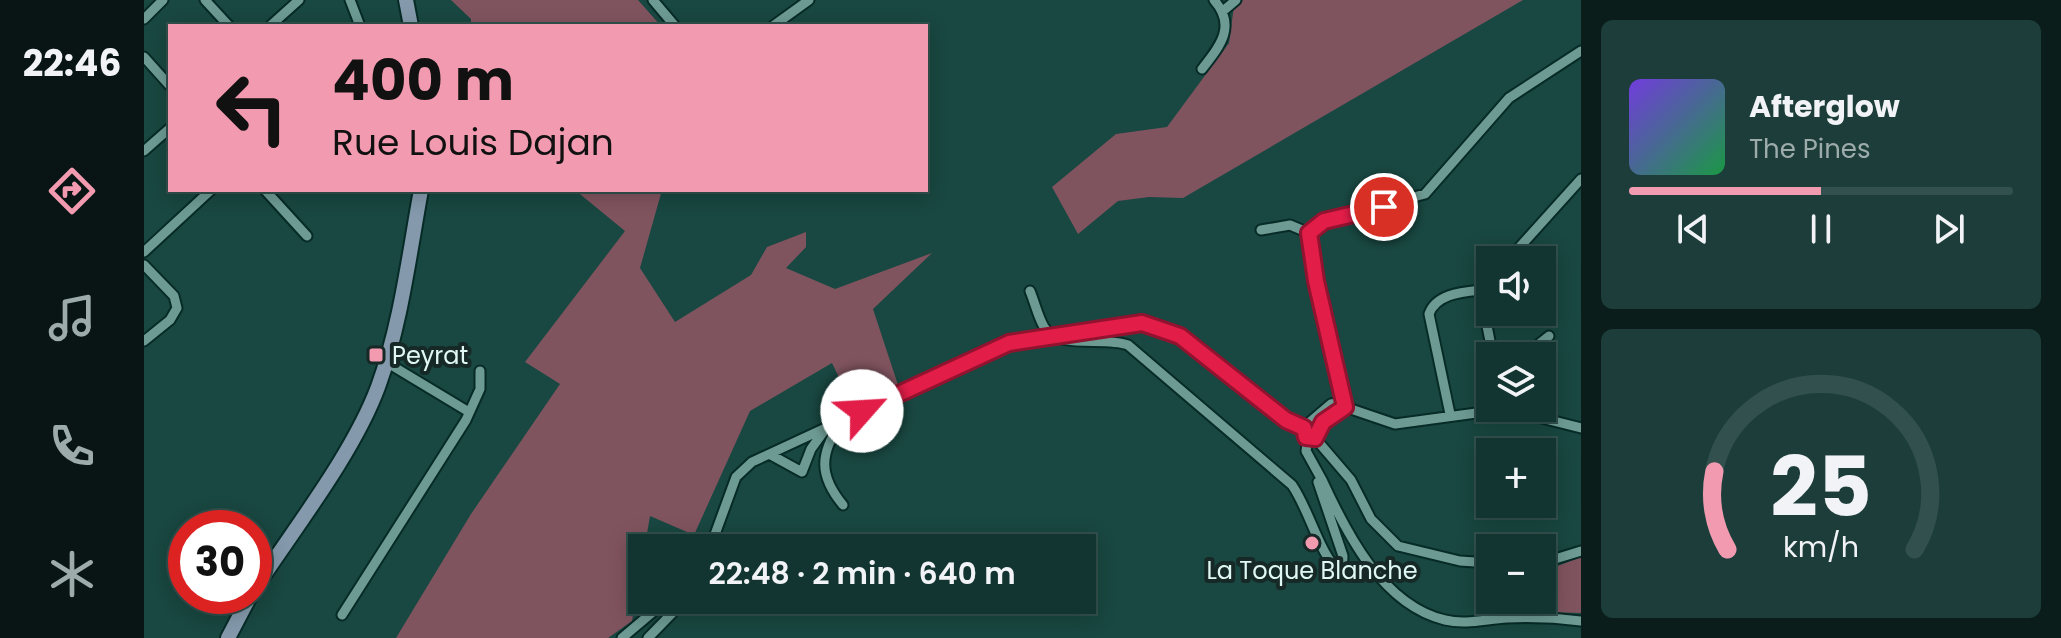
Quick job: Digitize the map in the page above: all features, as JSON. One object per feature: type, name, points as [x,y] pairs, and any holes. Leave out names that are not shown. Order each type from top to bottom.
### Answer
[{"type":"main road","points":[[406,0],[411,24]]},
{"type":"main road","points":[[272,562],[353,435],[377,390],[386,362],[421,192]]},
{"type":"main road","points":[[228,638],[241,614]]},
{"type":"street","points":[[144,19],[163,0]]},
{"type":"street","points":[[205,0],[227,24]]},
{"type":"street","points":[[272,24],[299,0]]},
{"type":"street","points":[[350,0],[359,24]]},
{"type":"street","points":[[653,0],[673,24]]},
{"type":"street","points":[[776,24],[809,0]]},
{"type":"street","points":[[1202,69],[1225,37],[1223,11],[1214,0]]},
{"type":"street","points":[[1223,11],[1236,0]]},
{"type":"street","points":[[1309,233],[1324,221],[1425,194],[1509,98],[1581,51]]},
{"type":"street","points":[[144,57],[168,84]]},
{"type":"street","points":[[144,151],[168,130]]},
{"type":"street","points":[[1521,246],[1581,179]]},
{"type":"street","points":[[144,252],[209,192]]},
{"type":"street","points":[[267,192],[307,236]]},
{"type":"street","points":[[1261,230],[1290,225],[1309,233]]},
{"type":"street","points":[[1309,233],[1343,405]]},
{"type":"street","points":[[144,265],[174,296],[177,308],[170,320],[144,341]]},
{"type":"street","points":[[1030,291],[1045,330],[1056,339],[1103,339],[1128,345],[1292,485],[1308,508],[1331,565],[1342,575],[1343,556],[1318,482],[1322,480]]},
{"type":"street","points":[[1450,414],[1429,314],[1431,306],[1445,297],[1476,292]]},
{"type":"street","points":[[715,534],[736,477],[752,462],[995,348],[1052,335],[1142,323],[1166,329],[1286,420],[1311,426],[1343,405]]},
{"type":"street","points":[[1542,342],[1549,336]]},
{"type":"street","points":[[386,362],[469,412]]},
{"type":"street","points":[[342,615],[469,412],[480,389],[480,371]]},
{"type":"street","points":[[1343,405],[1395,424],[1476,409]]},
{"type":"street","points":[[843,421],[830,440],[822,463],[826,481],[843,505]]},
{"type":"street","points":[[1556,421],[1581,428]]},
{"type":"street","points":[[1311,426],[1312,438],[1306,451],[1345,530],[1367,565],[1426,613],[1445,620],[1474,622],[1505,618],[1581,621]]},
{"type":"street","points":[[1311,426],[1312,438],[1351,480],[1371,519],[1398,546],[1476,562]]},
{"type":"street","points":[[771,455],[802,472],[811,449],[825,429]]},
{"type":"street","points":[[1556,559],[1581,551]]},
{"type":"street","points":[[622,638],[650,614]]},
{"type":"street","points":[[648,638],[671,614]]},
{"type":"shaded area","points":[[451,0],[638,0],[659,24],[471,24],[471,19]]},
{"type":"shaded area","points":[[1243,0],[1523,0],[1183,198],[1149,197],[1118,201],[1078,234],[1052,187],[1116,134],[1167,127],[1229,43],[1234,6]]},
{"type":"shaded area","points":[[577,192],[661,192],[640,268],[675,322],[751,275],[767,247],[806,232],[806,247],[786,268],[835,289],[932,253],[873,309],[898,385],[853,406],[832,363],[750,411],[694,534],[650,516],[647,534],[628,534],[628,614],[633,614],[632,621],[608,638],[396,638],[471,514],[560,384],[525,362],[625,231]]},
{"type":"shaded area","points":[[1581,557],[1581,613],[1556,612],[1556,567]]},
{"type":"place","name":"Peyrat","points":[[376,355]]},
{"type":"place","name":"La Toque Blanche","points":[[1312,543]]},
{"type":"route","points":[[862,411],[1009,343],[1039,336],[1142,323],[1180,336],[1286,420],[1304,428],[1306,437],[1315,438],[1323,422],[1345,407],[1316,281],[1309,233],[1324,221],[1384,207]]}]
